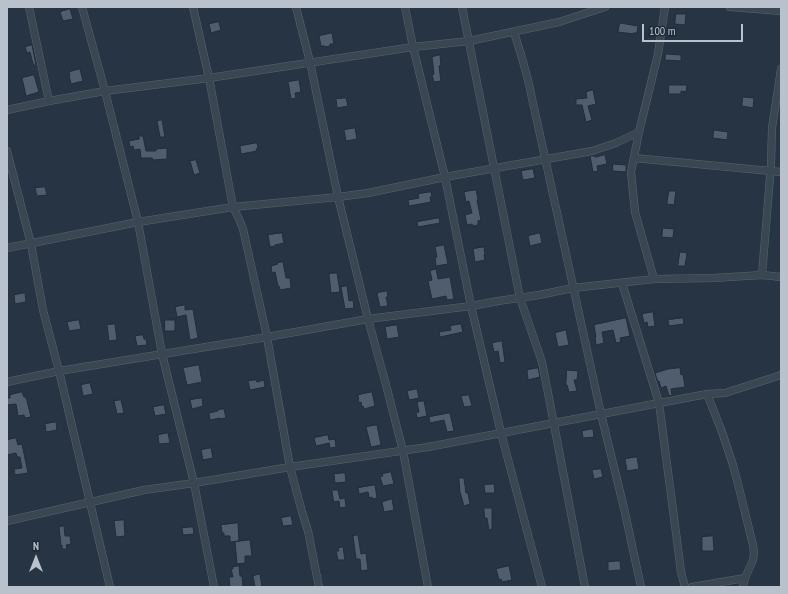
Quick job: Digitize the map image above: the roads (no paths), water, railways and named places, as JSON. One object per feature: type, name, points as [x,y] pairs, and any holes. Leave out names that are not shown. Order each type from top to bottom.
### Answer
[{"type":"street","points":[[29,7],[49,101]]},
{"type":"street","points":[[82,7],[138,222],[162,354],[194,483],[214,587]]},
{"type":"street","points":[[193,7],[209,78],[233,207],[243,229],[267,337],[290,467],[308,531],[319,587]]},
{"type":"street","points":[[296,7],[310,62],[338,197],[403,451],[428,587]]},
{"type":"street","points":[[405,7],[413,47],[445,177],[471,306],[501,433],[542,587]]},
{"type":"street","points":[[462,7],[520,298],[542,362],[585,587]]},
{"type":"street","points":[[7,110],[105,91],[209,78],[413,47],[469,41],[559,22],[605,7]]},
{"type":"street","points":[[654,279],[635,212],[632,172],[639,132],[658,54],[665,7]]},
{"type":"street","points":[[730,7],[781,11]]},
{"type":"street","points":[[514,32],[528,80],[601,414],[624,508],[641,587]]},
{"type":"street","points":[[762,275],[772,128],[781,69]]},
{"type":"street","points":[[7,248],[138,222],[233,207],[368,193],[445,177],[592,151],[616,143],[639,132]]},
{"type":"street","points":[[7,151],[31,244],[43,310],[59,371],[110,587]]},
{"type":"street","points":[[634,158],[781,172]]},
{"type":"street","points":[[7,382],[59,371],[368,319],[471,306],[573,288],[654,279],[714,278],[762,275],[781,277]]},
{"type":"street","points":[[622,282],[659,403],[681,572],[685,587]]},
{"type":"street","points":[[7,521],[144,490],[428,447],[707,394],[725,392],[781,375]]},
{"type":"street","points":[[707,394],[733,465],[753,545],[753,560],[745,578],[743,587]]},
{"type":"street","points":[[692,587],[745,578]]}]
